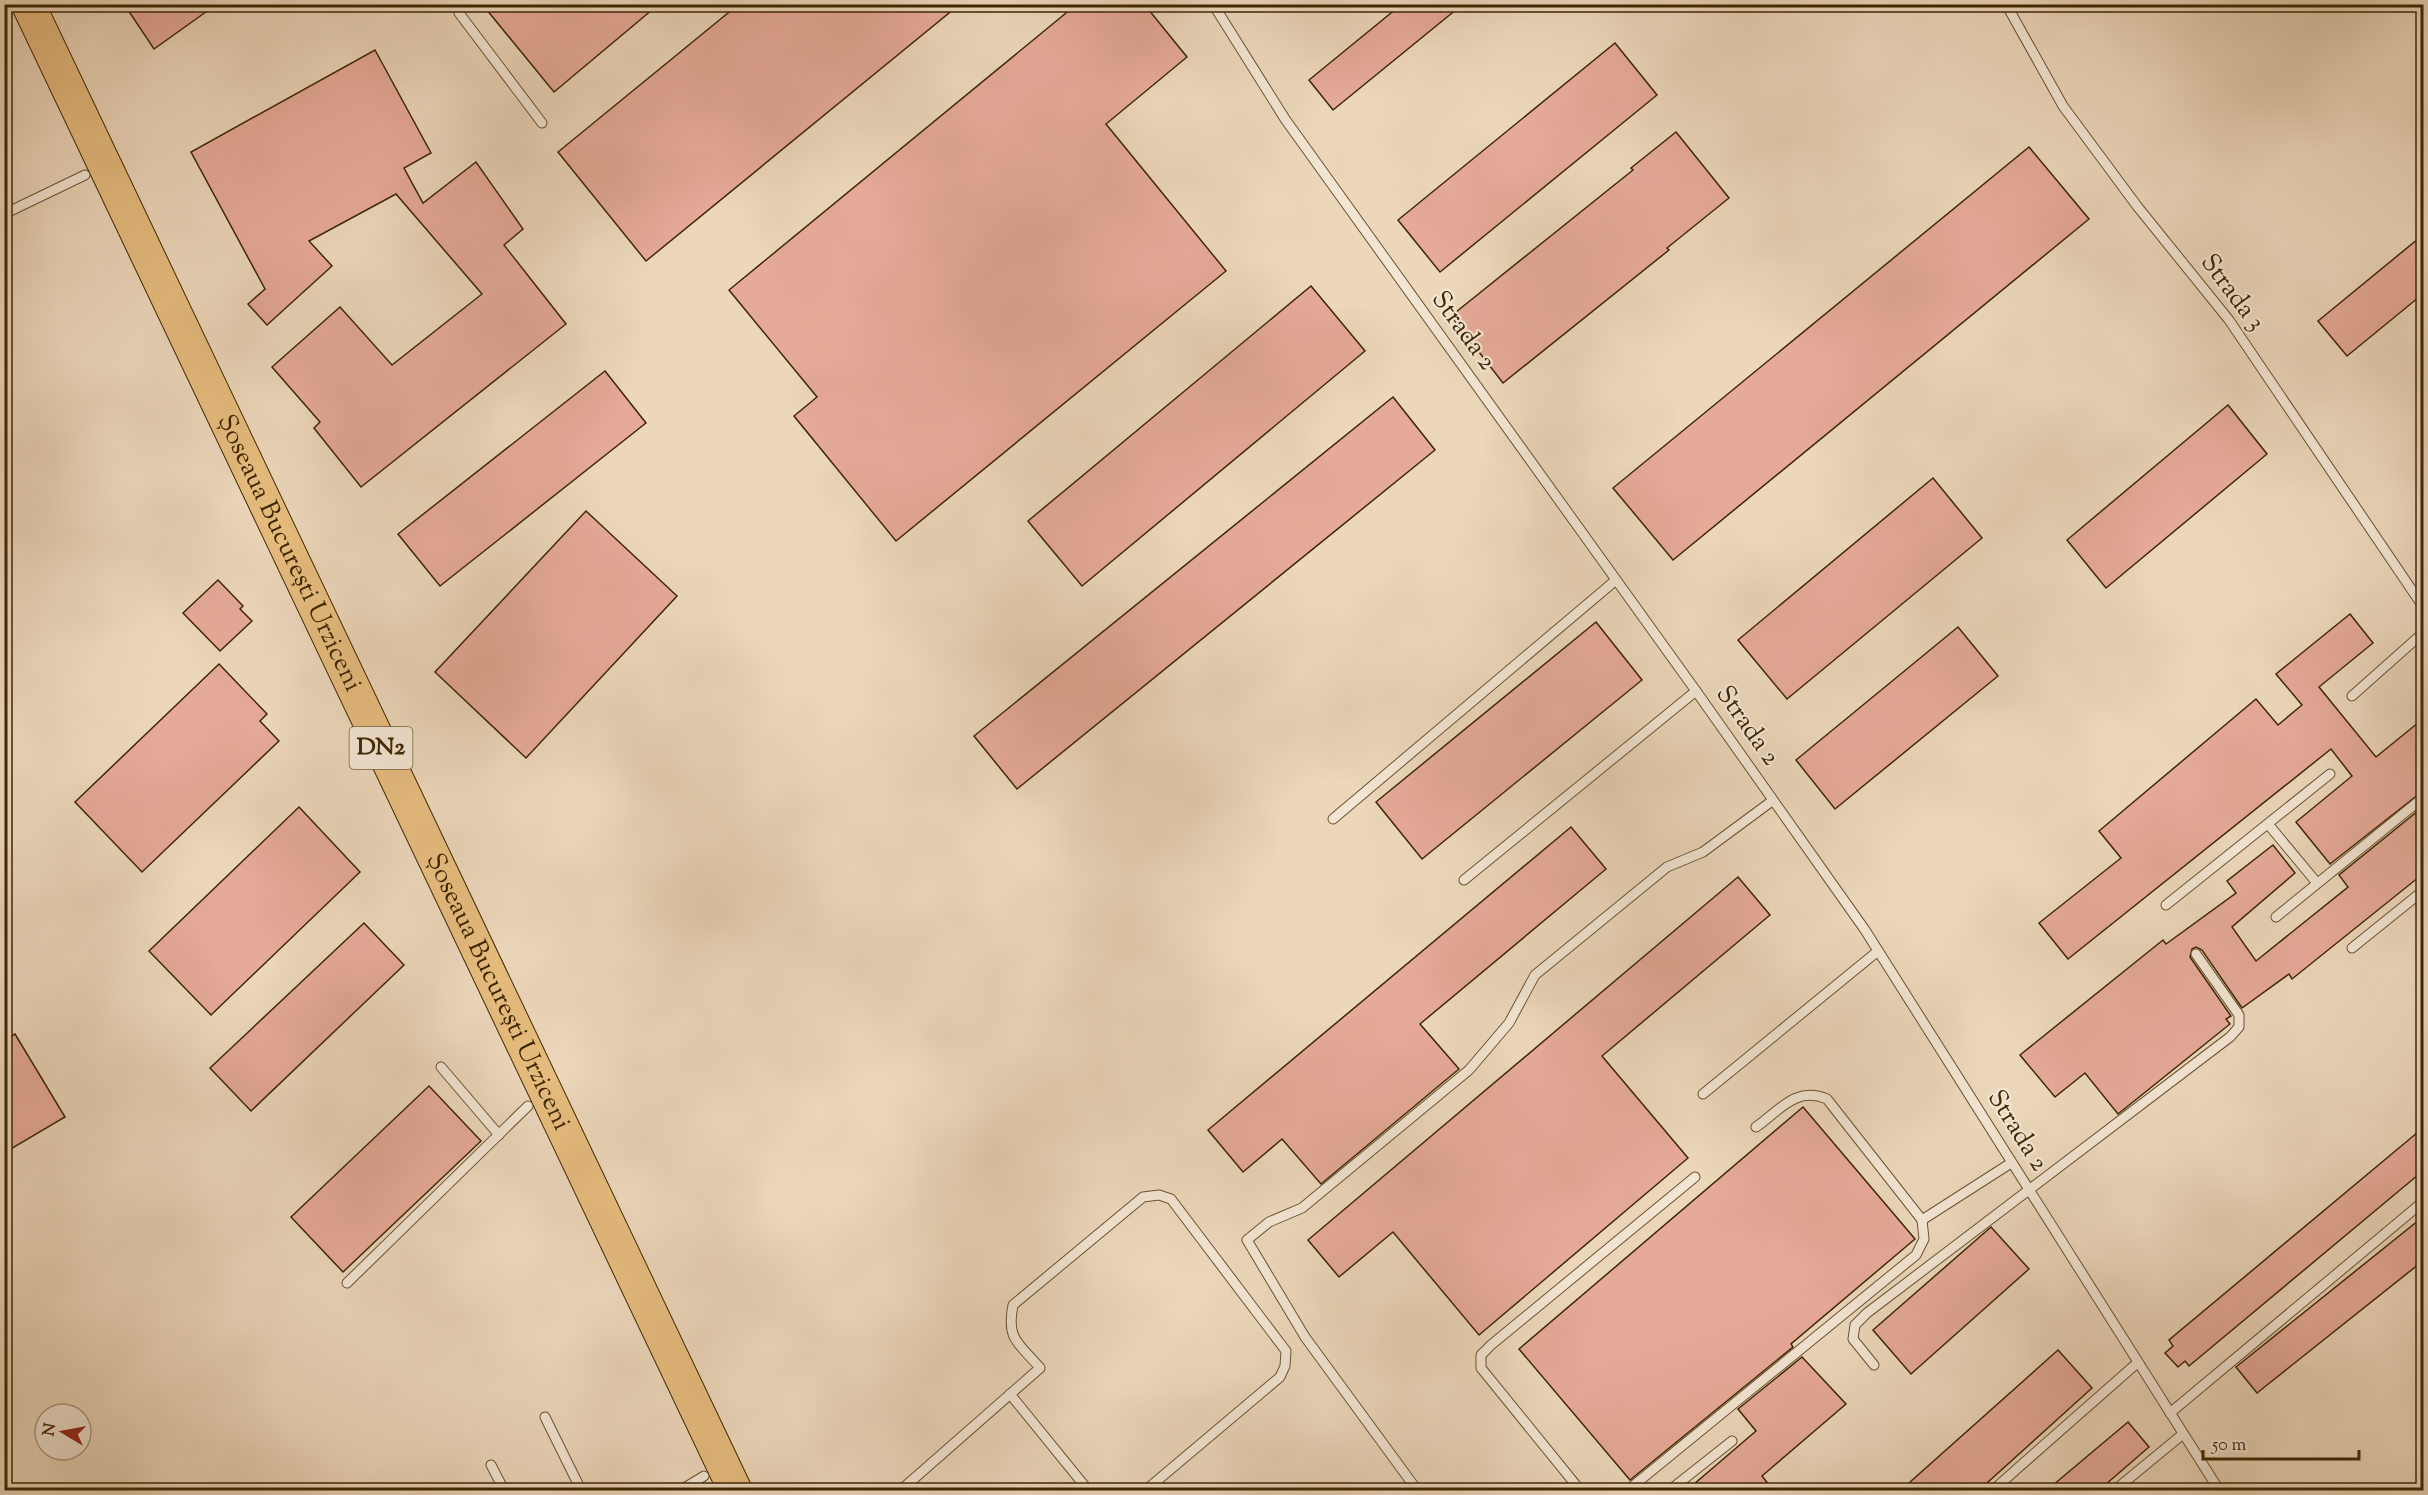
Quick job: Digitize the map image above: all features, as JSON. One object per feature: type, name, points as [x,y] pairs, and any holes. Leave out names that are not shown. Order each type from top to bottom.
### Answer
[{"type":"highway","name":"Șoseaua București Urziceni","points":[[28,4],[735,1491]]},
{"type":"highway","name":"Șoseaua București Urziceni","points":[[4,5],[528,1106],[699,1486]]},
{"type":"lane","name":"Strada 2","points":[[1213,4],[1285,119],[1696,691],[1878,951],[2219,1491]]},
{"type":"lane","name":"Strada 3","points":[[2006,4],[2063,106],[2137,206],[2229,320],[2424,608]]},
{"type":"lane","points":[[459,13],[542,123]]},
{"type":"lane","points":[[4,214],[85,175]]},
{"type":"lane","points":[[1333,819],[1616,580]]},
{"type":"lane","points":[[2352,696],[2424,633]]},
{"type":"lane","points":[[1464,880],[1696,691]]},
{"type":"lane","points":[[2166,905],[2331,774]]},
{"type":"lane","points":[[2276,917],[2424,797]]},
{"type":"lane","points":[[1417,1491],[1305,1337],[1247,1240],[1269,1222],[1302,1208],[1468,1070],[1509,1023],[1535,975],[1667,867],[1703,852],[1772,801]]},
{"type":"lane","points":[[2268,824],[2317,883]]},
{"type":"lane","points":[[2352,948],[2424,890]]},
{"type":"lane","points":[[1703,1094],[1878,951]]},
{"type":"lane","points":[[1874,1365],[1853,1339],[1855,1325],[1867,1313],[2230,1037],[2239,1027],[2239,1015],[2196,954]]},
{"type":"lane","points":[[441,1067],[499,1135]]},
{"type":"lane","points":[[1628,1491],[1916,1256],[1924,1239],[1922,1220],[1827,1099],[1815,1094],[1800,1094],[1756,1127]]},
{"type":"lane","points":[[347,1283],[528,1106]]},
{"type":"lane","points":[[1922,1220],[2011,1162]]},
{"type":"lane","points":[[1580,1491],[1481,1368],[1481,1355],[1695,1178]]},
{"type":"lane","points":[[901,1491],[1040,1368],[1012,1335],[1010,1322],[1013,1305],[1143,1197],[1159,1195],[1171,1199],[1286,1352],[1285,1366],[1280,1377],[1146,1491]]},
{"type":"lane","points":[[2170,1413],[2424,1201]]},
{"type":"lane","points":[[1993,1491],[2137,1363]]},
{"type":"lane","points":[[1010,1394],[1088,1491]]},
{"type":"lane","points":[[545,1417],[581,1491]]},
{"type":"lane","points":[[2115,1491],[2183,1434]]},
{"type":"lane","points":[[1670,1491],[1732,1441]]},
{"type":"lane","points":[[492,1465],[504,1491]]},
{"type":"building","points":[[124,4],[217,4],[154,49]]},
{"type":"building","points":[[482,4],[659,4],[554,92]]},
{"type":"building","points":[[739,4],[960,4],[646,261],[558,152]]},
{"type":"building","points":[[1077,4],[1144,4],[1187,57],[1106,124],[1226,271],[896,541],[794,416],[817,397],[729,290]]},
{"type":"building","points":[[1402,4],[1463,4],[1333,110],[1309,80]]},
{"type":"building","points":[[1615,43],[1657,95],[1440,272],[1398,220]]},
{"type":"building","points":[[375,50],[431,153],[404,168],[423,203],[476,162],[523,229],[504,245],[566,324],[361,487],[314,428],[320,422],[272,367],[340,307],[392,365],[482,294],[396,194],[309,241],[332,266],[267,325],[248,304],[265,289],[191,152]]},
{"type":"building","points":[[1676,132],[1729,198],[1667,248],[1669,250],[1503,383],[1451,316],[1633,170],[1631,168]]},
{"type":"building","points":[[2029,147],[2089,219],[1673,560],[1613,488]]},
{"type":"building","points":[[2424,234],[2424,293],[2347,356],[2318,321]]},
{"type":"building","points":[[1311,286],[1365,351],[1082,586],[1028,521]]},
{"type":"building","points":[[605,371],[646,423],[440,586],[398,534]]},
{"type":"building","points":[[1393,397],[1435,450],[1017,789],[974,736]]},
{"type":"building","points":[[2228,405],[2267,454],[2106,588],[2067,540]]},
{"type":"building","points":[[1933,478],[1982,538],[1787,699],[1738,640]]},
{"type":"building","points":[[586,511],[677,596],[526,758],[435,672]]},
{"type":"building","points":[[218,580],[243,606],[240,609],[252,621],[220,651],[183,613]]},
{"type":"building","points":[[2350,614],[2373,643],[2319,687],[2376,757],[2424,718],[2424,790],[2330,864],[2296,822],[2352,776],[2331,749],[2068,959],[2039,923],[2121,858],[2099,831],[2256,699],[2278,725],[2302,705],[2276,674]]},
{"type":"building","points":[[1596,622],[1642,680],[1422,859],[1376,802]]},
{"type":"building","points":[[1958,627],[1998,676],[1835,809],[1796,760]]},
{"type":"building","points":[[219,664],[267,714],[260,721],[279,741],[142,872],[75,802]]},
{"type":"building","points":[[2424,806],[2424,873],[2292,979],[2289,974],[2242,1008],[2202,950],[2196,947],[2192,949],[2190,957],[2231,1016],[2226,1019],[2230,1024],[2118,1114],[2085,1073],[2055,1097],[2020,1055],[2163,940],[2166,944],[2236,893],[2227,881],[2273,845],[2295,873],[2232,927],[2256,961],[2348,887],[2339,875]]},
{"type":"building","points":[[299,807],[360,872],[211,1015],[149,951]]},
{"type":"building","points":[[1571,827],[1606,869],[1420,1024],[1459,1069],[1321,1184],[1282,1139],[1243,1172],[1208,1130]]},
{"type":"building","points":[[1738,877],[1770,915],[1602,1056],[1688,1158],[1479,1335],[1393,1232],[1339,1277],[1308,1240]]},
{"type":"building","points":[[364,923],[404,965],[251,1111],[210,1068]]},
{"type":"building","points":[[15,1034],[65,1117],[4,1153],[4,1040]]},
{"type":"building","points":[[429,1086],[481,1141],[343,1272],[291,1217]]},
{"type":"building","points":[[1803,1107],[1915,1239],[1791,1344],[1793,1347],[1630,1480],[1519,1349]]},
{"type":"building","points":[[2424,1127],[2424,1170],[2189,1366],[2185,1361],[2178,1367],[2165,1353],[2173,1346],[2169,1340]]},
{"type":"building","points":[[2424,1216],[2424,1260],[2257,1393],[2236,1367]]},
{"type":"building","points":[[1991,1227],[2029,1269],[1911,1374],[1873,1330]]},
{"type":"building","points":[[2058,1350],[2092,1388],[1978,1491],[1900,1491]]},
{"type":"building","points":[[1802,1357],[1846,1404],[1762,1476],[1774,1491],[1686,1491],[1756,1431],[1738,1409]]},
{"type":"building","points":[[2128,1422],[2149,1447],[2098,1491],[2046,1491]]}]
